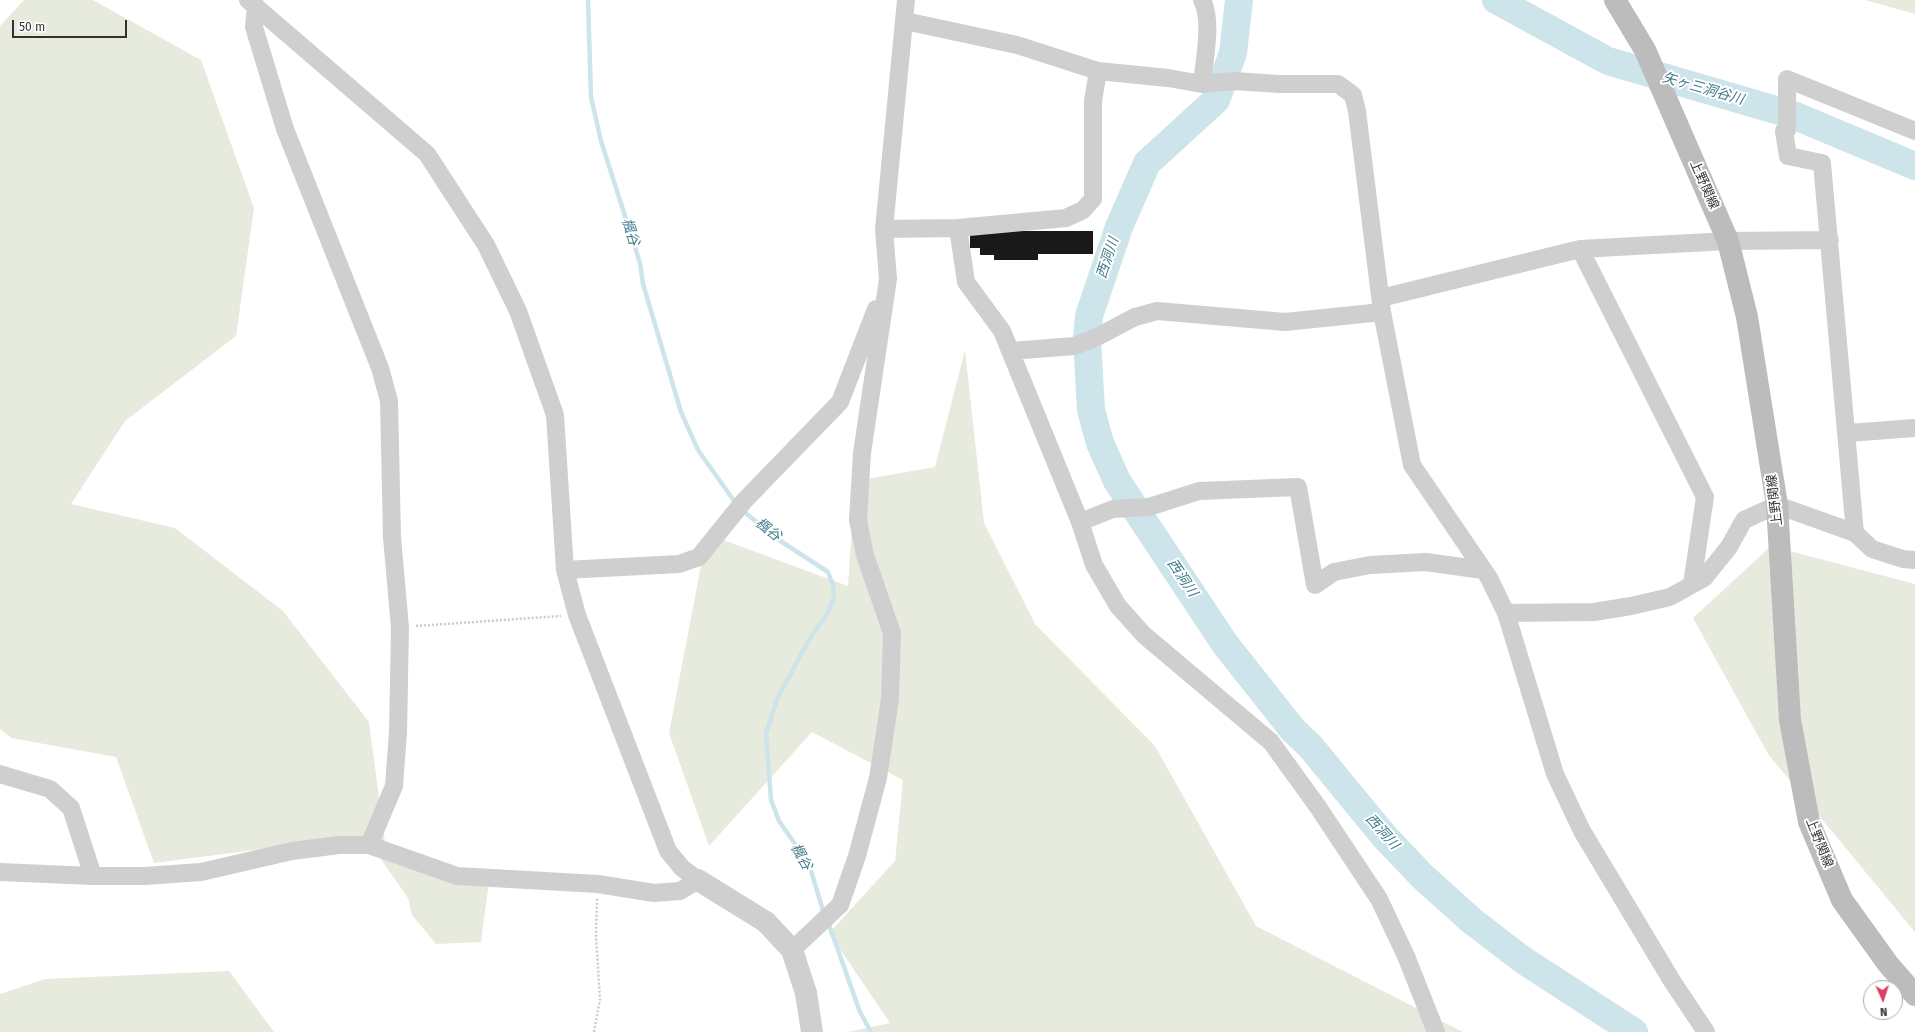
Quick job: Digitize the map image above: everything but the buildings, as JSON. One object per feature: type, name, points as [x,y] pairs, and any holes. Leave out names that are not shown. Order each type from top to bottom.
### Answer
[{"type":"main road","name":"上野関線","points":[[1615,0],[1645,50],[1728,241],[1747,317],[1777,505],[1790,720],[1809,822],[1842,900],[1888,964],[1915,995]]},
{"type":"street","points":[[792,950],[840,905],[857,856],[878,778],[890,700],[892,632],[865,555],[858,520],[862,453],[888,279],[884,229],[906,0]]},
{"type":"street","points":[[1202,0],[1205,6],[1207,26],[1202,84]]},
{"type":"street","points":[[252,3],[427,154],[486,245],[518,311],[555,415],[564,570],[577,615],[668,851],[682,868],[698,880],[766,922],[792,950],[806,993],[812,1032]]},
{"type":"street","points":[[252,3],[254,27],[285,129],[380,368],[388,401],[392,537],[400,628],[398,732],[394,786],[369,845]]},
{"type":"street","points":[[905,21],[1017,45],[1098,71],[1168,78],[1202,84],[1234,81],[1280,84],[1338,84],[1353,95],[1357,110],[1382,305],[1412,465],[1483,570],[1506,613],[1555,774],[1582,831],[1672,981],[1706,1032]]},
{"type":"street","points":[[884,229],[958,228],[1066,218],[1083,210],[1093,199],[1093,101],[1098,71]]},
{"type":"street","points":[[1855,533],[1848,433],[1822,163],[1788,156],[1784,131],[1786,130],[1787,79],[1915,131]]},
{"type":"street","points":[[958,228],[966,282],[1002,331],[1080,522],[1094,565],[1118,606],[1144,635],[1271,742],[1318,807],[1379,899],[1406,956],[1436,1032]]},
{"type":"street","points":[[1010,351],[1074,346],[1096,338],[1135,317],[1158,311],[1285,322],[1382,305],[1580,249],[1728,241],[1830,240]]},
{"type":"street","points":[[1580,249],[1705,497],[1692,584]]},
{"type":"street","points":[[564,570],[679,564],[699,557],[744,501],[840,402],[888,279]]},
{"type":"street","points":[[1848,433],[1915,428]]},
{"type":"street","points":[[1080,522],[1113,509],[1149,508],[1199,491],[1298,487],[1315,584],[1334,572],[1370,565],[1426,562],[1483,570]]},
{"type":"street","points":[[1506,613],[1594,612],[1670,597],[1704,578],[1729,547],[1744,520],[1777,505],[1855,533],[1872,549],[1902,559],[1915,560]]},
{"type":"street","points":[[0,774],[50,789],[71,808],[94,876]]},
{"type":"street","points":[[0,872],[94,876],[145,876],[201,872],[292,851],[339,845],[369,845],[457,876],[598,884],[654,893],[680,891],[698,880]]},
{"type":"path","points":[[400,628],[577,615]]},
{"type":"path","points":[[594,1032],[600,999],[596,937],[598,884]]},
{"type":"shaded area","points":[[24,0],[93,0],[201,60],[254,208],[236,336],[125,421],[71,504],[175,528],[283,611],[369,722],[386,850],[339,839],[154,863],[116,757],[11,738],[0,729],[0,26]]},
{"type":"shaded area","points":[[1865,0],[1915,0],[1915,14]]},
{"type":"shaded area","points":[[965,350],[984,523],[1035,624],[1155,746],[1256,926],[1463,1032],[848,1032],[890,1023],[829,933],[895,861],[903,780],[812,732],[709,846],[669,733],[707,534],[848,586],[855,481],[935,467]]},
{"type":"shaded area","points":[[1771,546],[1915,584],[1915,932],[1768,754],[1693,618]]},
{"type":"shaded area","points":[[375,851],[490,874],[481,942],[436,944],[412,915],[408,898]]},
{"type":"shaded area","points":[[229,971],[274,1032],[0,1032],[0,994],[45,979]]},
{"type":"waterway","name":"楓谷","points":[[588,0],[591,97],[601,141],[640,263],[643,284],[681,412],[698,450],[737,505]]},
{"type":"waterway","name":"西洞川","points":[[1239,0],[1233,53],[1216,100],[1147,163],[1119,227],[1089,316],[1087,339],[1091,410],[1100,443],[1117,481],[1225,644],[1293,730],[1310,746],[1384,836],[1422,876],[1472,921],[1523,960],[1634,1032]]},
{"type":"waterway","name":"矢ヶ三洞谷川","points":[[1496,0],[1608,61],[1793,115],[1915,166]]},
{"type":"waterway","name":"楓谷","points":[[742,510],[776,538],[828,572],[833,585],[834,598],[827,614],[810,638],[777,699],[766,734],[771,800],[779,821],[809,864],[824,914]]},
{"type":"waterway","name":"楓谷","points":[[828,922],[860,1012],[871,1032]]}]
